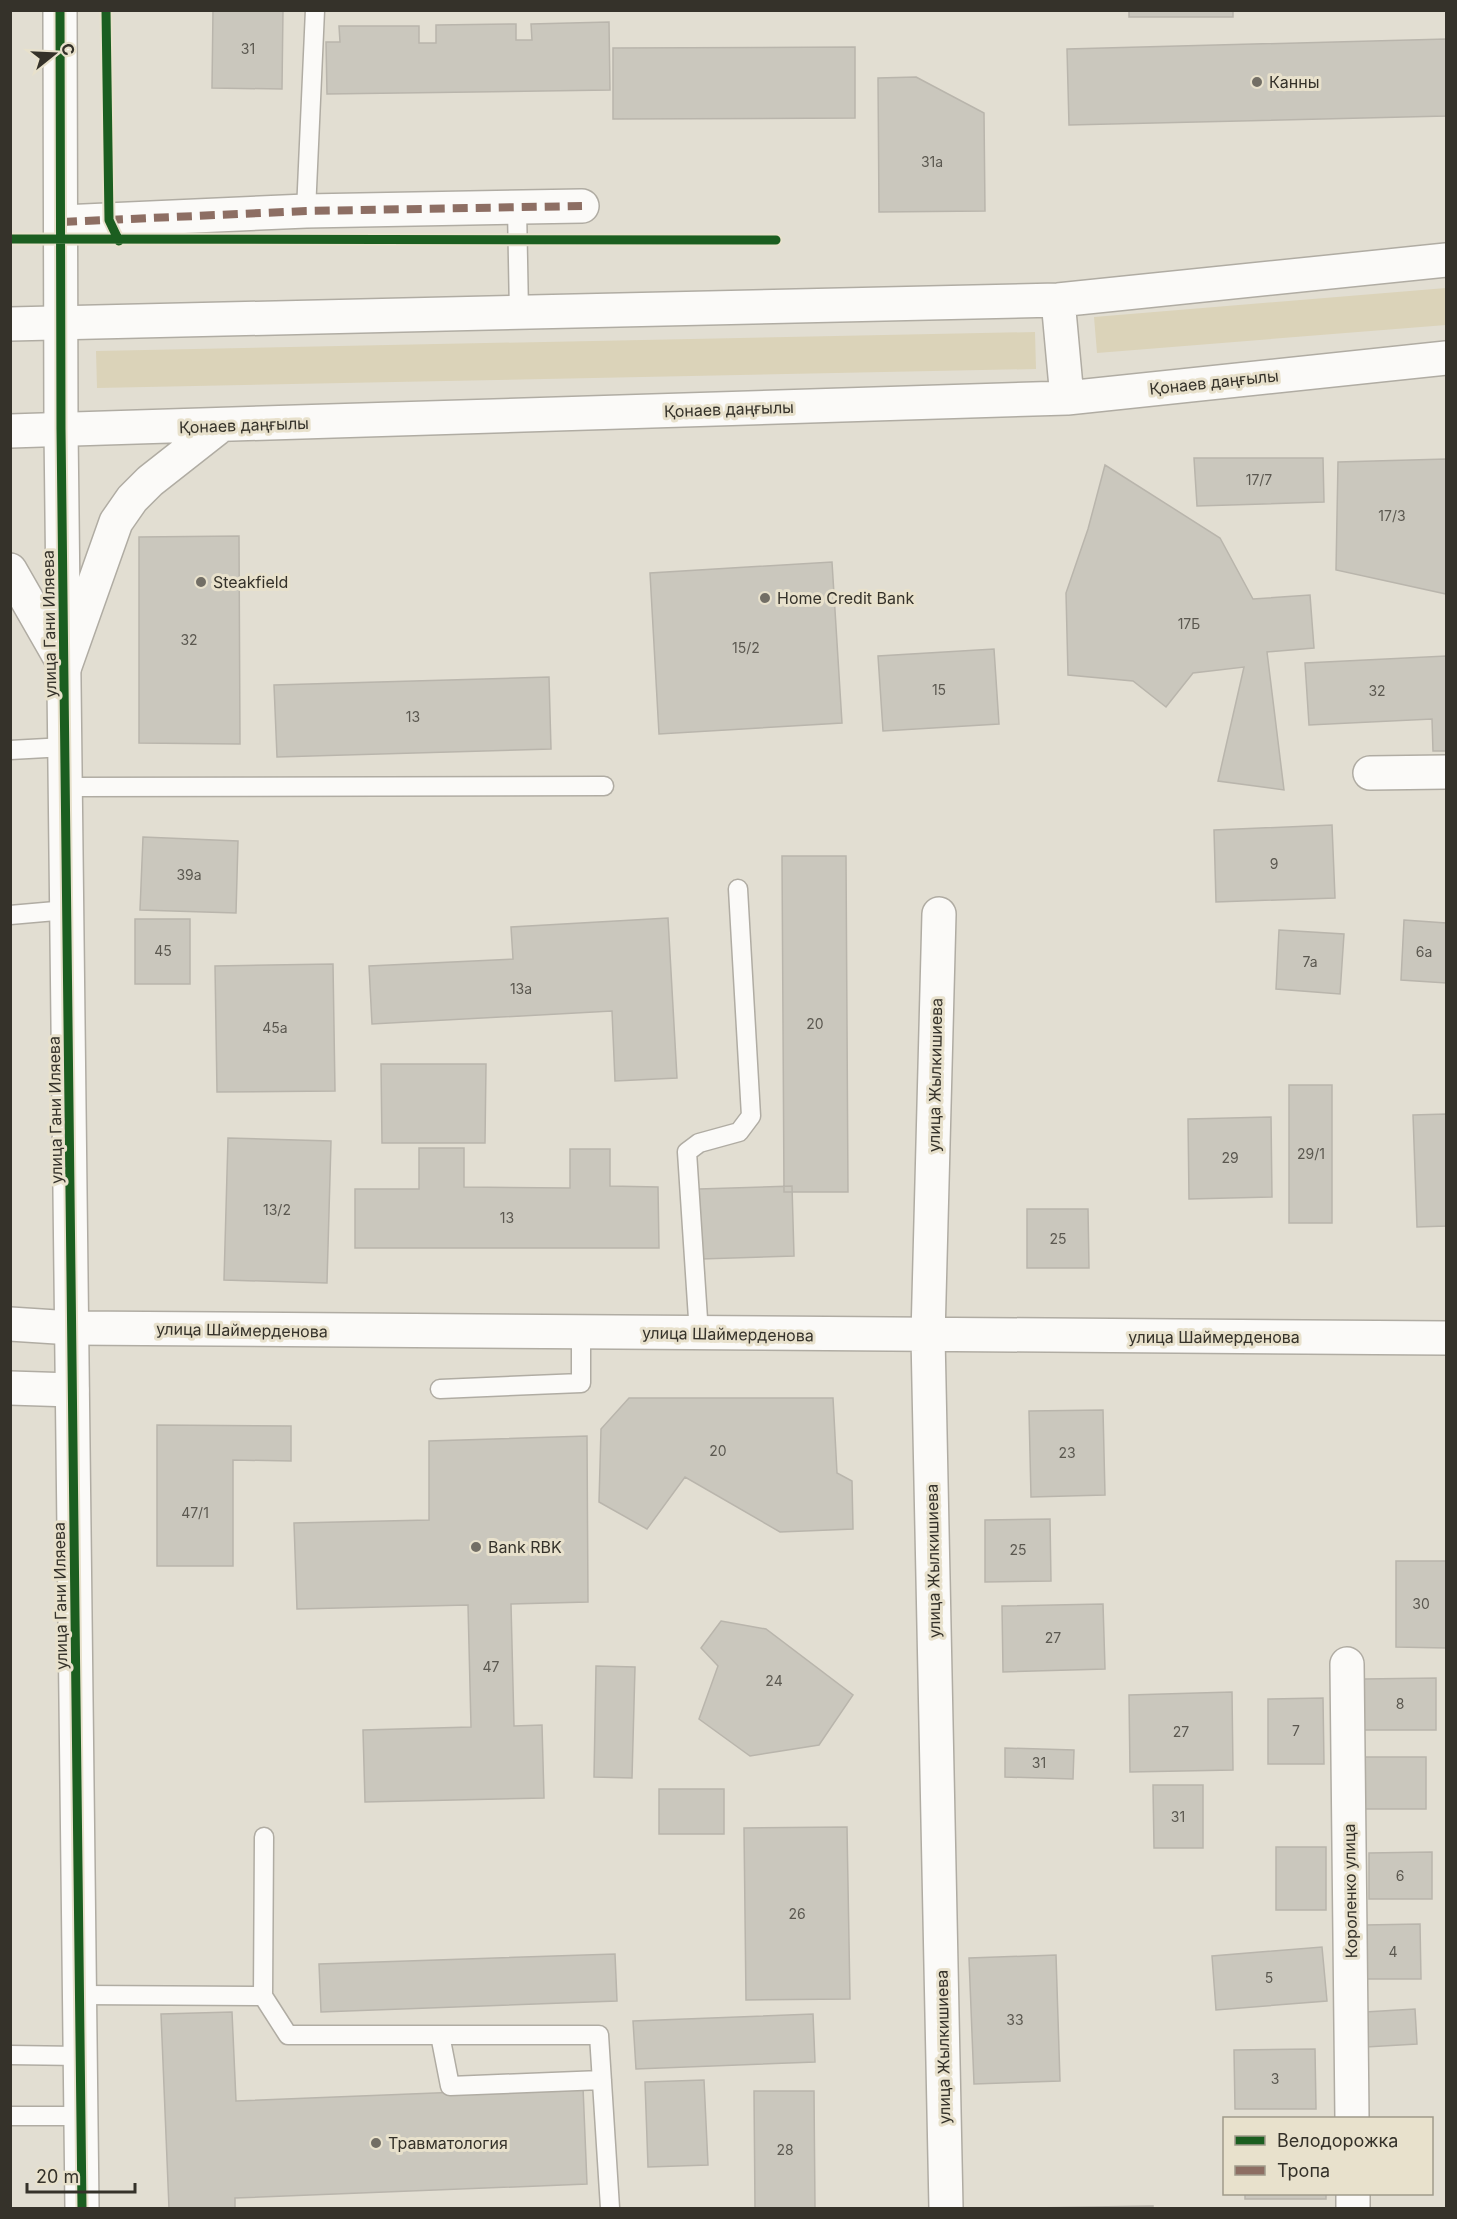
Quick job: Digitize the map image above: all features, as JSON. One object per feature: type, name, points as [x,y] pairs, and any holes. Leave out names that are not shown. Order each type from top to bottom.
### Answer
[{"type":"street","name":"улица Гани Иляева","points":[[60,10],[61,429],[82,2208]]},
{"type":"street","points":[[62,222],[306,211],[582,206]]},
{"type":"street","points":[[10,324],[1058,300],[1446,260]]},
{"type":"street","points":[[1058,300],[1067,398]]},
{"type":"street","name":"Қонаев даңғылы","points":[[10,431],[1067,398],[1446,358]]},
{"type":"street","points":[[65,666],[116,522],[132,499],[150,481],[220,426]]},
{"type":"street","points":[[10,570],[65,666]]},
{"type":"street","points":[[1370,773],[1446,772]]},
{"type":"street","name":"улица Жылкишиева","points":[[939,914],[928,1336],[946,2208]]},
{"type":"street","name":"улица Шаймерденова","points":[[10,1324],[72,1328],[581,1333],[1446,1338]]},
{"type":"street","points":[[10,1388],[72,1390]]},
{"type":"street","name":"Короленко улица","points":[[1347,1664],[1352,2117]]},
{"type":"lane","points":[[306,211],[315,10]]},
{"type":"lane","points":[[517,207],[519,313]]},
{"type":"lane","points":[[10,750],[65,747]]},
{"type":"lane","points":[[66,786],[604,786]]},
{"type":"lane","points":[[699,1334],[687,1152],[699,1143],[739,1132],[751,1116],[738,889]]},
{"type":"lane","points":[[10,915],[67,910]]},
{"type":"lane","points":[[440,1389],[581,1383],[581,1333]]},
{"type":"lane","points":[[264,1837],[263,1996],[288,2035],[599,2035],[610,2208]]},
{"type":"lane","points":[[80,1995],[263,1996]]},
{"type":"lane","points":[[440,2035],[450,2086],[602,2080]]},
{"type":"lane","points":[[10,2055],[80,2056]]},
{"type":"lane","points":[[10,2116],[81,2116]]},
{"type":"shaded area","points":[[1446,288],[1446,325],[1097,353],[1094,317]]},
{"type":"shaded area","points":[[1035,332],[1036,369],[97,388],[96,351]]},
{"type":"building","points":[[213,10],[283,10],[282,89],[212,88]]},
{"type":"building","points":[[1129,10],[1233,10],[1233,17],[1129,17]]},
{"type":"building","points":[[609,22],[610,90],[327,94],[326,42],[340,42],[339,26],[419,26],[419,43],[436,43],[436,25],[516,24],[516,40],[532,40],[531,24]]},
{"type":"building","name":"Канны","points":[[1446,39],[1446,116],[1069,125],[1067,49]]},
{"type":"building","points":[[855,47],[855,118],[613,119],[613,48]]},
{"type":"building","points":[[916,77],[984,113],[985,211],[879,212],[878,78]]},
{"type":"building","points":[[1194,458],[1323,458],[1324,502],[1197,506]]},
{"type":"building","points":[[1446,459],[1446,594],[1336,570],[1338,462]]},
{"type":"building","points":[[1105,465],[1220,538],[1253,599],[1310,595],[1314,648],[1267,652],[1284,790],[1218,781],[1244,667],[1193,673],[1166,707],[1133,681],[1068,675],[1066,593],[1088,529]]},
{"type":"building","points":[[239,536],[240,744],[139,743],[139,537]]},
{"type":"building","points":[[832,562],[842,723],[659,734],[650,573]]},
{"type":"building","points":[[994,649],[999,724],[883,731],[878,656]]},
{"type":"building","points":[[1446,656],[1446,751],[1433,751],[1432,719],[1309,725],[1305,663]]},
{"type":"building","points":[[549,677],[551,749],[277,757],[274,685]]},
{"type":"building","points":[[1332,825],[1335,898],[1216,902],[1214,830]]},
{"type":"building","points":[[143,837],[238,841],[236,913],[140,910]]},
{"type":"building","points":[[782,856],[846,856],[848,1192],[784,1192]]},
{"type":"building","points":[[668,918],[677,1078],[615,1081],[612,1011],[372,1024],[369,966],[513,959],[511,927]]},
{"type":"building","points":[[135,919],[190,919],[190,984],[135,984]]},
{"type":"building","points":[[1404,920],[1446,923],[1446,983],[1401,980]]},
{"type":"building","points":[[1279,930],[1344,934],[1340,994],[1276,989]]},
{"type":"building","points":[[333,964],[335,1091],[217,1092],[215,966]]},
{"type":"building","points":[[381,1064],[486,1064],[485,1143],[382,1143]]},
{"type":"building","points":[[1289,1085],[1332,1085],[1332,1223],[1289,1223]]},
{"type":"building","points":[[1446,1114],[1446,1226],[1417,1227],[1413,1115]]},
{"type":"building","points":[[1271,1117],[1272,1197],[1189,1199],[1188,1119]]},
{"type":"building","points":[[228,1138],[331,1141],[327,1283],[224,1280]]},
{"type":"building","points":[[419,1148],[464,1148],[464,1187],[570,1188],[570,1149],[610,1149],[610,1186],[658,1187],[659,1248],[355,1248],[355,1189],[419,1189]]},
{"type":"building","points":[[792,1186],[794,1256],[701,1259],[699,1189]]},
{"type":"building","points":[[1027,1209],[1088,1209],[1089,1268],[1027,1268]]},
{"type":"building","points":[[629,1398],[833,1398],[837,1473],[852,1481],[853,1529],[780,1532],[685,1477],[647,1529],[599,1502],[601,1429]]},
{"type":"building","points":[[1103,1410],[1105,1495],[1031,1497],[1029,1411]]},
{"type":"building","points":[[157,1425],[291,1426],[291,1461],[233,1460],[233,1566],[157,1566]]},
{"type":"building","points":[[587,1436],[588,1602],[511,1604],[514,1726],[542,1725],[544,1798],[365,1802],[363,1730],[471,1727],[468,1605],[297,1609],[294,1523],[429,1520],[429,1441]]},
{"type":"building","points":[[1050,1519],[1051,1581],[985,1582],[985,1520]]},
{"type":"building","points":[[1396,1561],[1446,1561],[1446,1648],[1396,1647]]},
{"type":"building","points":[[1103,1604],[1105,1669],[1003,1672],[1002,1606]]},
{"type":"building","points":[[721,1621],[766,1629],[853,1695],[819,1745],[750,1756],[699,1719],[718,1666],[701,1648]]},
{"type":"building","points":[[596,1666],[635,1667],[632,1778],[594,1777]]},
{"type":"building","points":[[1436,1678],[1436,1730],[1364,1730],[1364,1679]]},
{"type":"building","points":[[1232,1692],[1233,1770],[1130,1772],[1129,1695]]},
{"type":"building","points":[[1323,1698],[1324,1764],[1268,1764],[1268,1699]]},
{"type":"building","points":[[1005,1748],[1074,1750],[1073,1779],[1005,1777]]},
{"type":"building","points":[[1354,1757],[1426,1757],[1426,1809],[1354,1809]]},
{"type":"building","points":[[1153,1785],[1203,1785],[1203,1848],[1154,1848]]},
{"type":"building","points":[[659,1789],[724,1789],[724,1834],[659,1834]]},
{"type":"building","points":[[847,1827],[850,1999],[746,2000],[744,1828]]},
{"type":"building","points":[[1276,1847],[1326,1847],[1326,1910],[1276,1910]]},
{"type":"building","points":[[1432,1852],[1432,1899],[1369,1899],[1369,1853]]},
{"type":"building","points":[[1420,1924],[1421,1979],[1366,1979],[1365,1925]]},
{"type":"building","points":[[1322,1947],[1327,2001],[1216,2010],[1212,1956]]},
{"type":"building","points":[[615,1954],[617,2001],[321,2012],[319,1964]]},
{"type":"building","points":[[1056,1955],[1060,2081],[974,2084],[969,1958]]},
{"type":"building","points":[[1415,2009],[1417,2044],[1366,2047],[1365,2012]]},
{"type":"building","name":"Травматология","points":[[232,2012],[236,2101],[583,2087],[587,2184],[235,2198],[235,2208],[169,2208],[161,2014]]},
{"type":"building","points":[[813,2014],[815,2062],[636,2069],[633,2021]]},
{"type":"building","points":[[1315,2049],[1316,2109],[1235,2109],[1234,2050]]},
{"type":"building","points":[[704,2080],[708,2165],[648,2167],[645,2082]]},
{"type":"building","points":[[754,2091],[814,2091],[815,2208],[755,2208]]},
{"type":"building","points":[[1245,2195],[1326,2195],[1326,2199],[1245,2199]]},
{"type":"building","points":[[1153,2206],[1153,2208],[1030,2208]]},
{"type":"marked path","points":[[62,222],[306,211],[582,206]]},
{"type":"cycle path","points":[[60,10],[61,429],[82,2208]]},
{"type":"cycle path","points":[[106,10],[109,220],[119,241]]},
{"type":"cycle path","points":[[10,239],[776,240]]},
{"type":"place","name":"Канны","points":[[1257,82]]},
{"type":"place","name":"Steakfield","points":[[201,582]]},
{"type":"place","name":"Home Credit Bank","points":[[765,598]]},
{"type":"place","name":"Bank RBK","points":[[476,1547]]},
{"type":"place","name":"Травматология","points":[[376,2143]]}]
